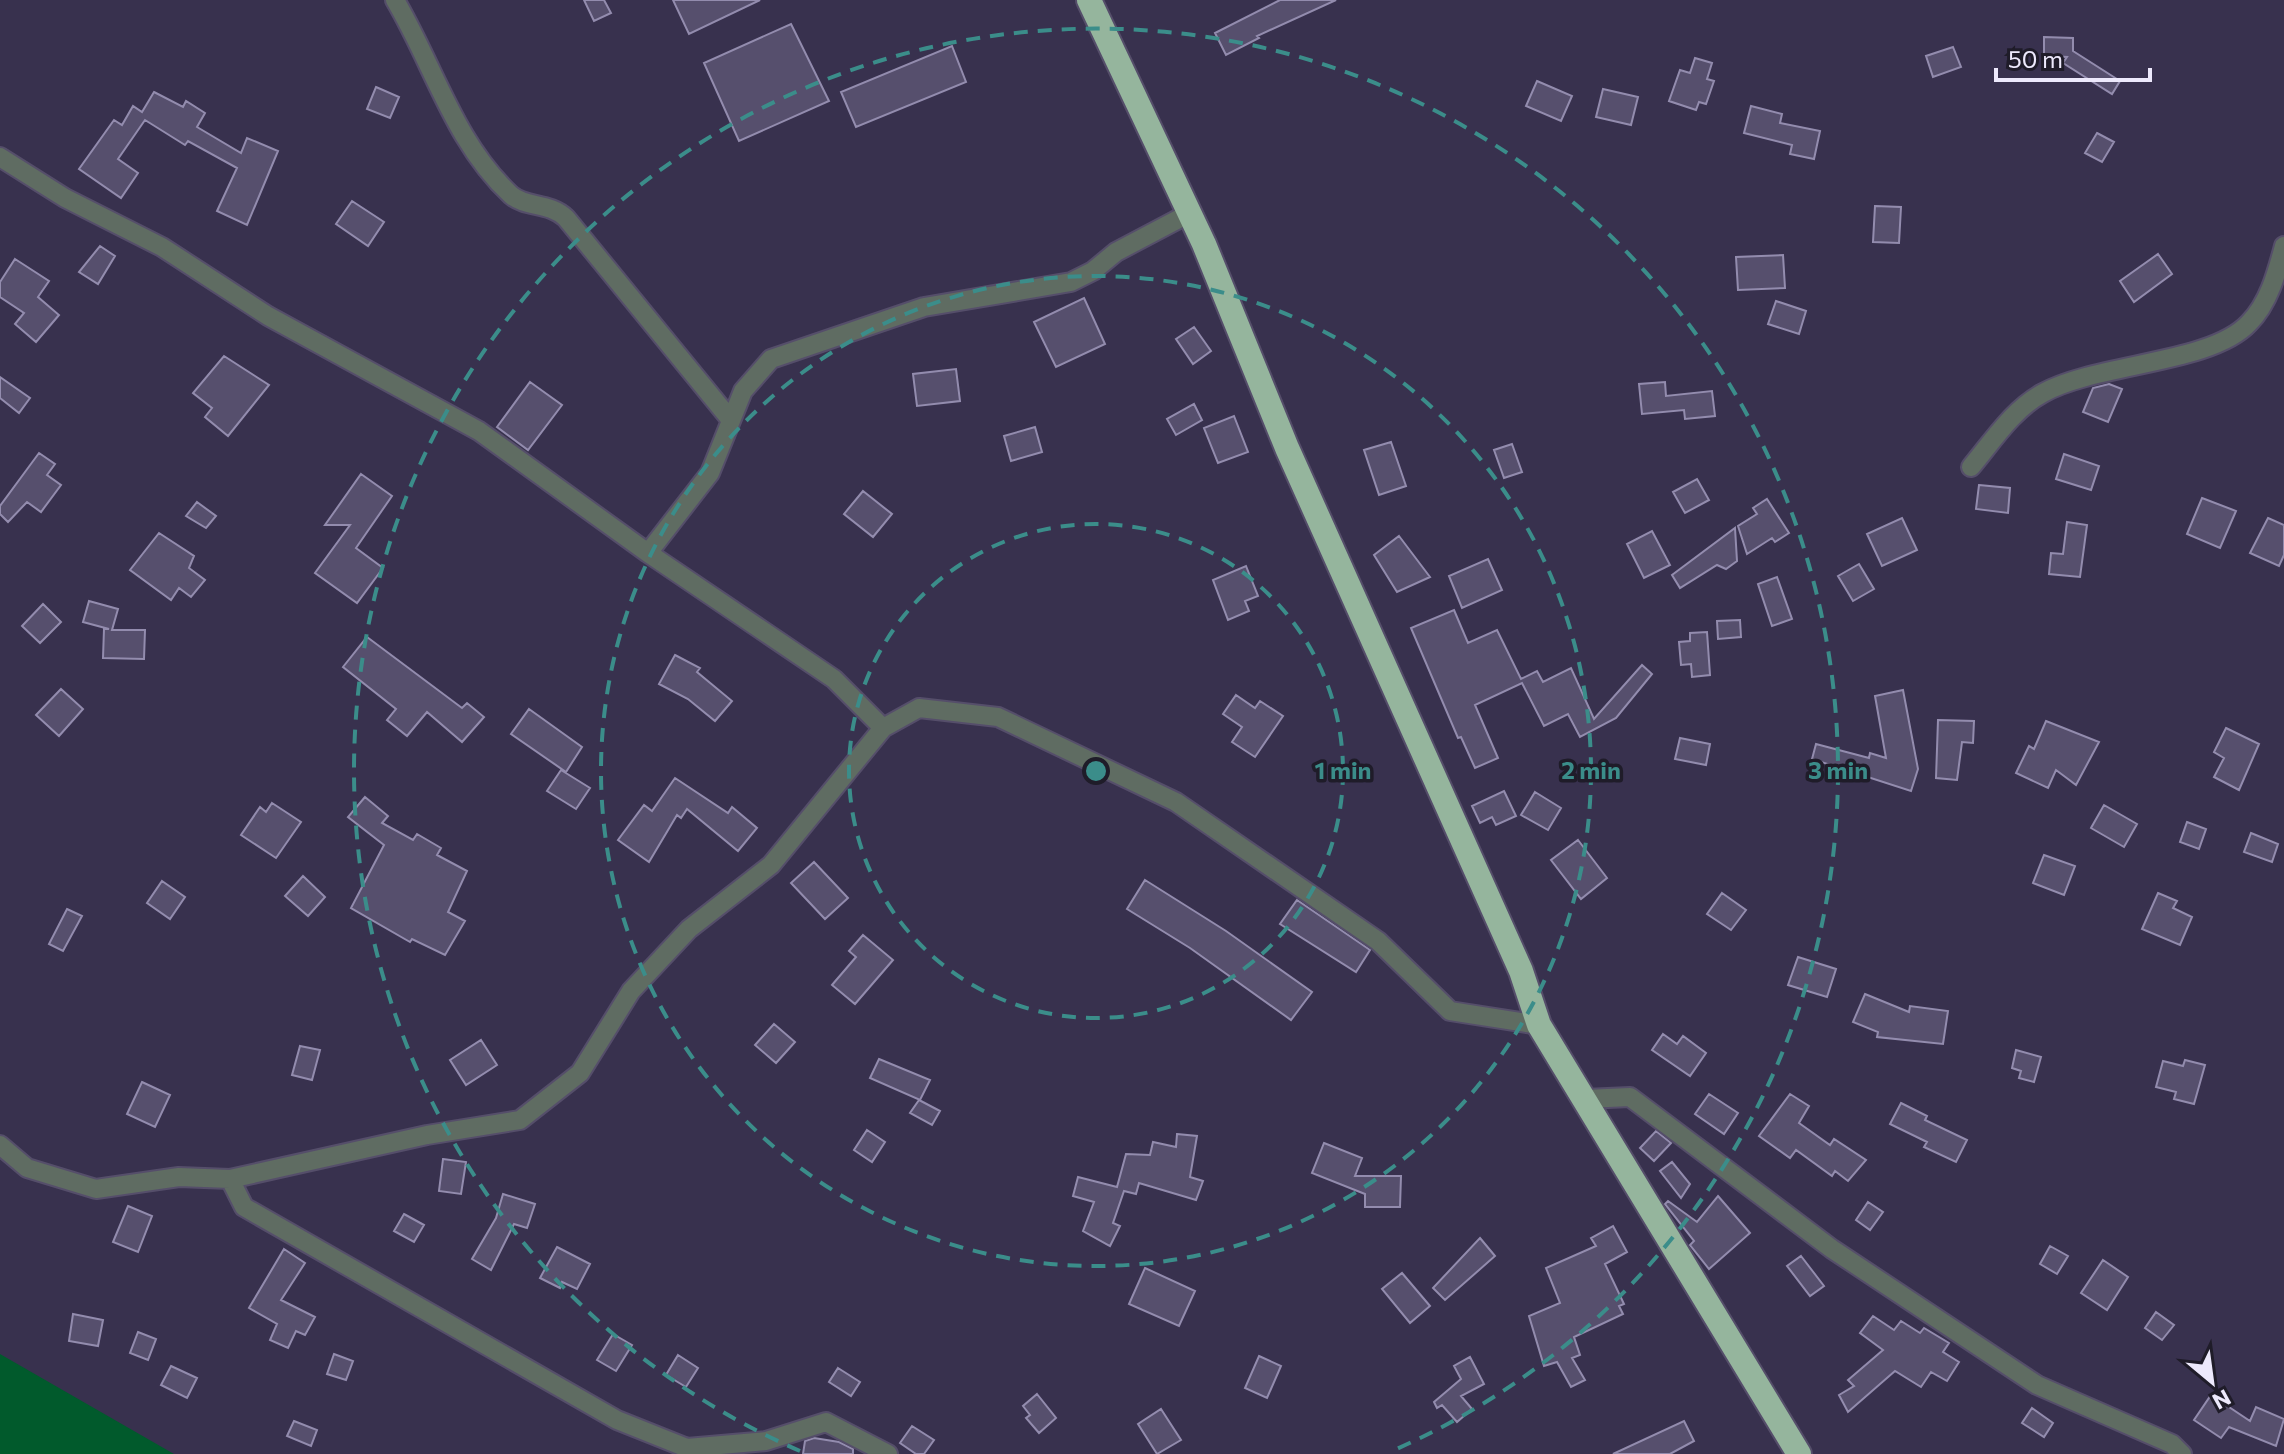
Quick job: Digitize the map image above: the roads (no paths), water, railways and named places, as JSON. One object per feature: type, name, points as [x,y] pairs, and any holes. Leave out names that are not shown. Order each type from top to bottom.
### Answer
[{"type":"highway","points":[[1089,0],[1204,244],[1287,448],[1521,971],[1539,1025],[1799,1454]]},
{"type":"street","points":[[395,0],[417,37],[460,133],[488,171],[514,198],[547,206],[566,218],[730,419]]},
{"type":"street","points":[[0,157],[65,198],[162,247],[268,316],[479,431],[648,553],[834,679],[883,728]]},
{"type":"street","points":[[648,553],[710,473],[743,391],[771,359],[924,307],[1071,282],[1093,271],[1116,252],[1188,214]]},
{"type":"street","points":[[1971,467],[2013,418],[2042,394],[2101,372],[2229,338],[2249,324],[2263,304],[2284,246]]},
{"type":"street","points":[[0,1145],[27,1168],[96,1189],[179,1177],[230,1179],[427,1135],[520,1120],[580,1073],[631,991],[689,929],[771,865],[883,728],[919,708],[998,717],[1176,802],[1378,941],[1450,1011],[1539,1025]]},
{"type":"street","points":[[1585,1099],[1630,1097],[1832,1249],[2029,1380],[2172,1444],[2182,1454]]},
{"type":"street","points":[[230,1179],[244,1207],[617,1420],[687,1448],[766,1441],[826,1422],[888,1454]]}]
